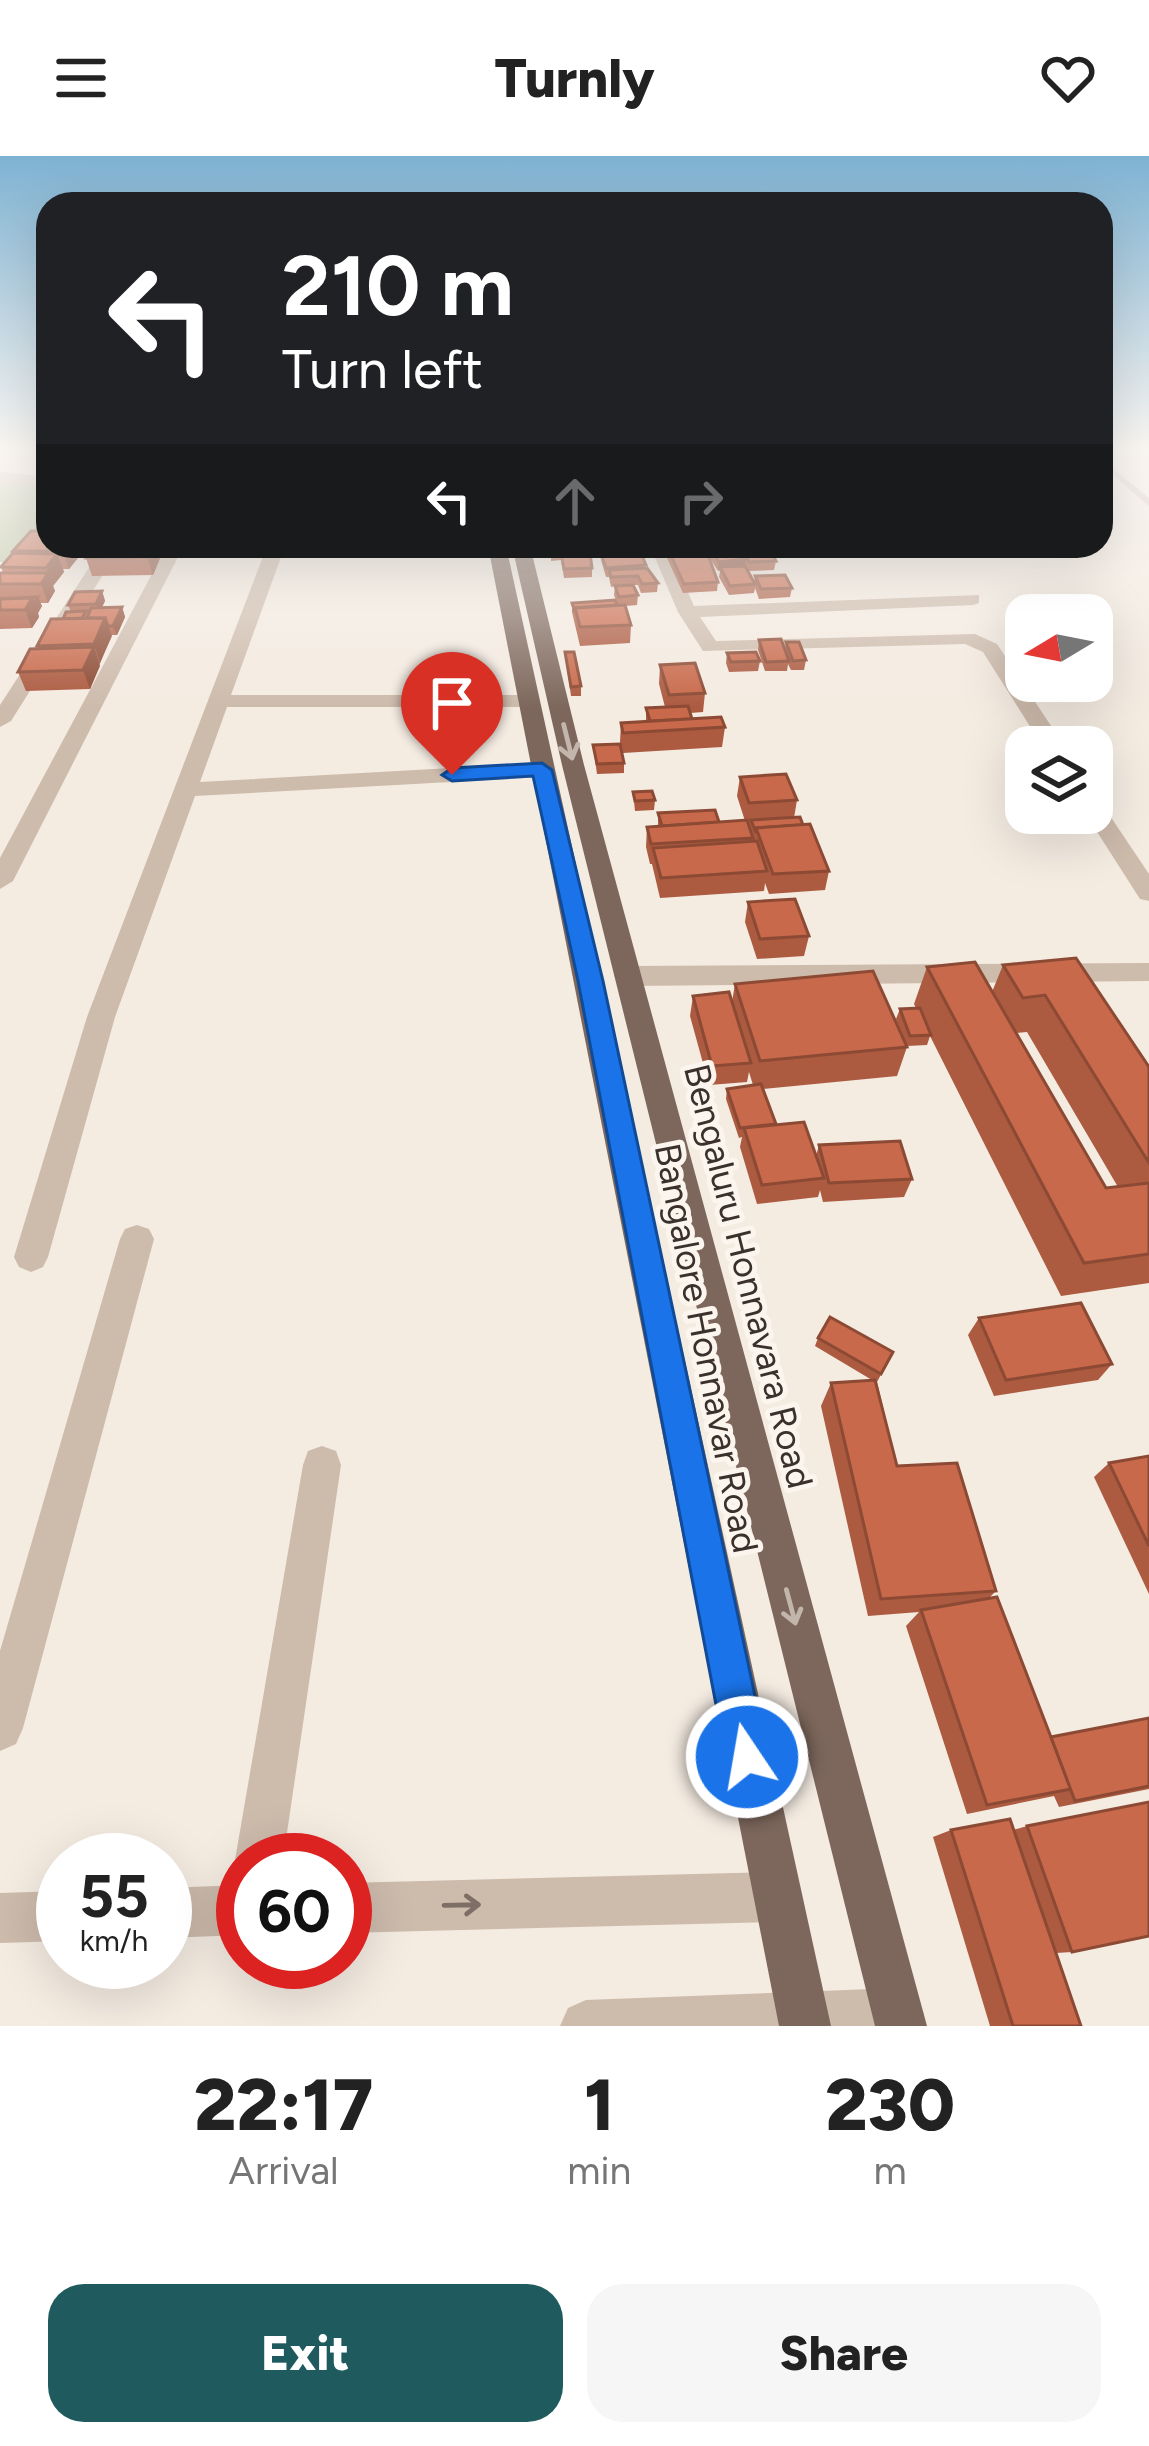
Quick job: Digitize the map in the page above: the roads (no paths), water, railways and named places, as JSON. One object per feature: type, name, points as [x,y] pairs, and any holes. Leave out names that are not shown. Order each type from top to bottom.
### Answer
[{"type":"main road","name":"Bangalore Honnavar Road","points":[[500,558],[804,2022]]},
{"type":"main road","name":"Bengaluru Honnavara Road","points":[[524,558],[900,2020]]},
{"type":"street","points":[[0,721],[104,558]]},
{"type":"street","points":[[0,881],[158,558]]},
{"type":"street","points":[[32,1257],[101,1017],[271,558]]},
{"type":"street","points":[[664,558],[702,642],[718,649],[968,638],[982,642],[1040,726]]},
{"type":"street","points":[[687,612],[974,599]]},
{"type":"street","points":[[218,701],[530,701]]},
{"type":"street","points":[[185,790],[542,770]]},
{"type":"street","points":[[1110,834],[1149,893]]},
{"type":"street","points":[[628,976],[1149,972]]},
{"type":"street","points":[[0,1728],[137,1239]]},
{"type":"street","points":[[263,1833],[322,1466]]},
{"type":"street","points":[[372,1907],[775,1898]]},
{"type":"street","points":[[0,1918],[36,1917]]},
{"type":"street","points":[[586,2026],[900,2020]]}]
